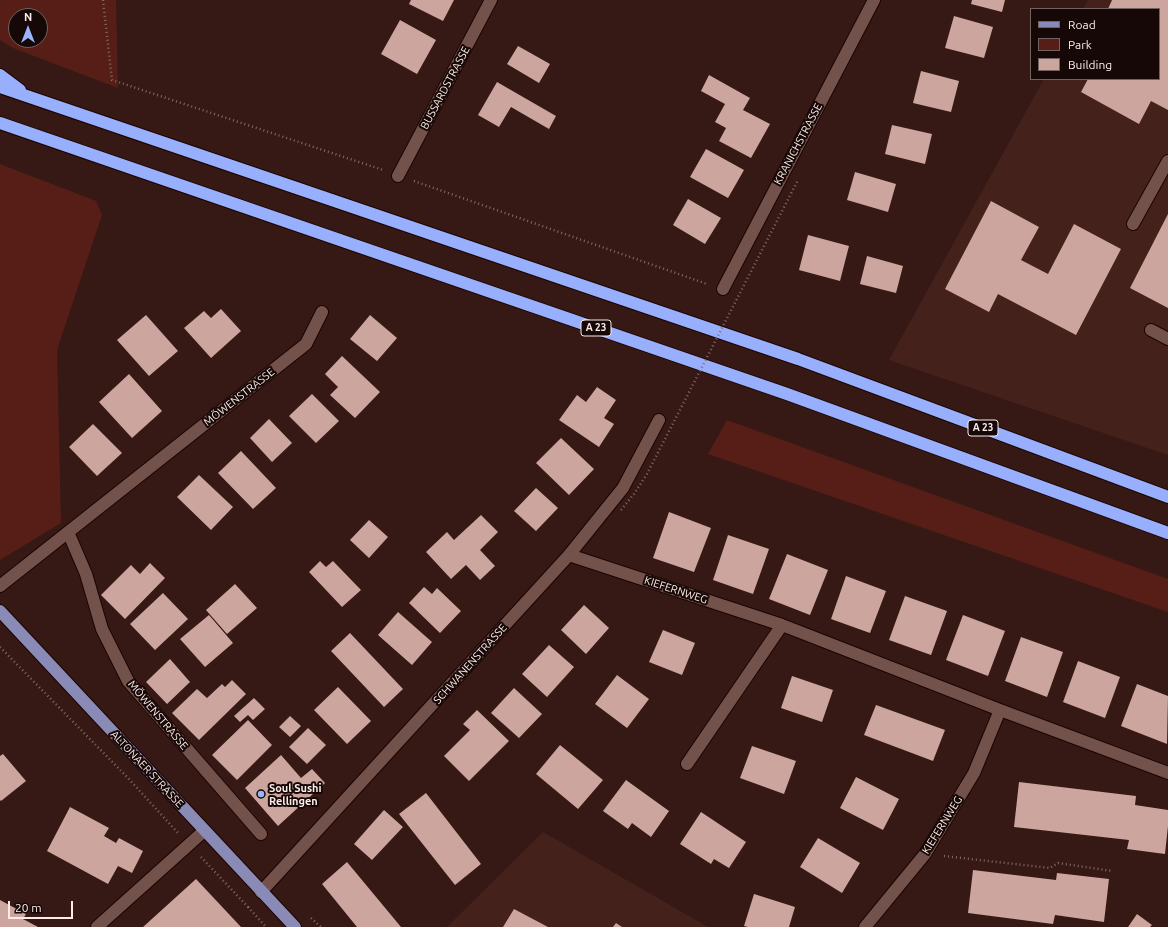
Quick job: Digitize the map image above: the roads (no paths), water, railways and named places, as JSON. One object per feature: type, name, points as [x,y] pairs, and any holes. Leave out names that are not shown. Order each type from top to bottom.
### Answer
[{"type":"highway","points":[[0,76],[33,98]]},
{"type":"highway","name":"A 23","points":[[0,87],[798,359],[1168,497]]},
{"type":"highway","name":"A 23","points":[[0,123],[787,394],[1168,534]]},
{"type":"main road","name":"ALTONAER STRASSE","points":[[0,611],[295,927]]},
{"type":"street","name":"BUSSARDSTRASSE","points":[[398,176],[491,0]]},
{"type":"street","name":"KRANICHSTRASSE","points":[[723,289],[874,0]]},
{"type":"street","points":[[1133,224],[1168,161]]},
{"type":"street","name":"MÖWENSTRASSE","points":[[0,586],[306,344],[322,312]]},
{"type":"street","points":[[1151,330],[1168,339]]},
{"type":"street","name":"SCHWANENSTRASSE","points":[[261,892],[569,555],[623,488],[660,420]]},
{"type":"street","name":"MÖWENSTRASSE","points":[[68,532],[86,574],[102,629],[128,681],[261,834]]},
{"type":"street","name":"KIEFERNWEG","points":[[569,555],[782,624],[1000,710],[1168,773]]},
{"type":"street","points":[[687,764],[782,624]]},
{"type":"street","name":"KIEFERNWEG","points":[[865,927],[925,854],[974,774],[1000,710]]},
{"type":"street","points":[[97,927],[204,831]]},
{"type":"place","name":"Soul Sushi Rellingen","points":[[261,794]]}]
